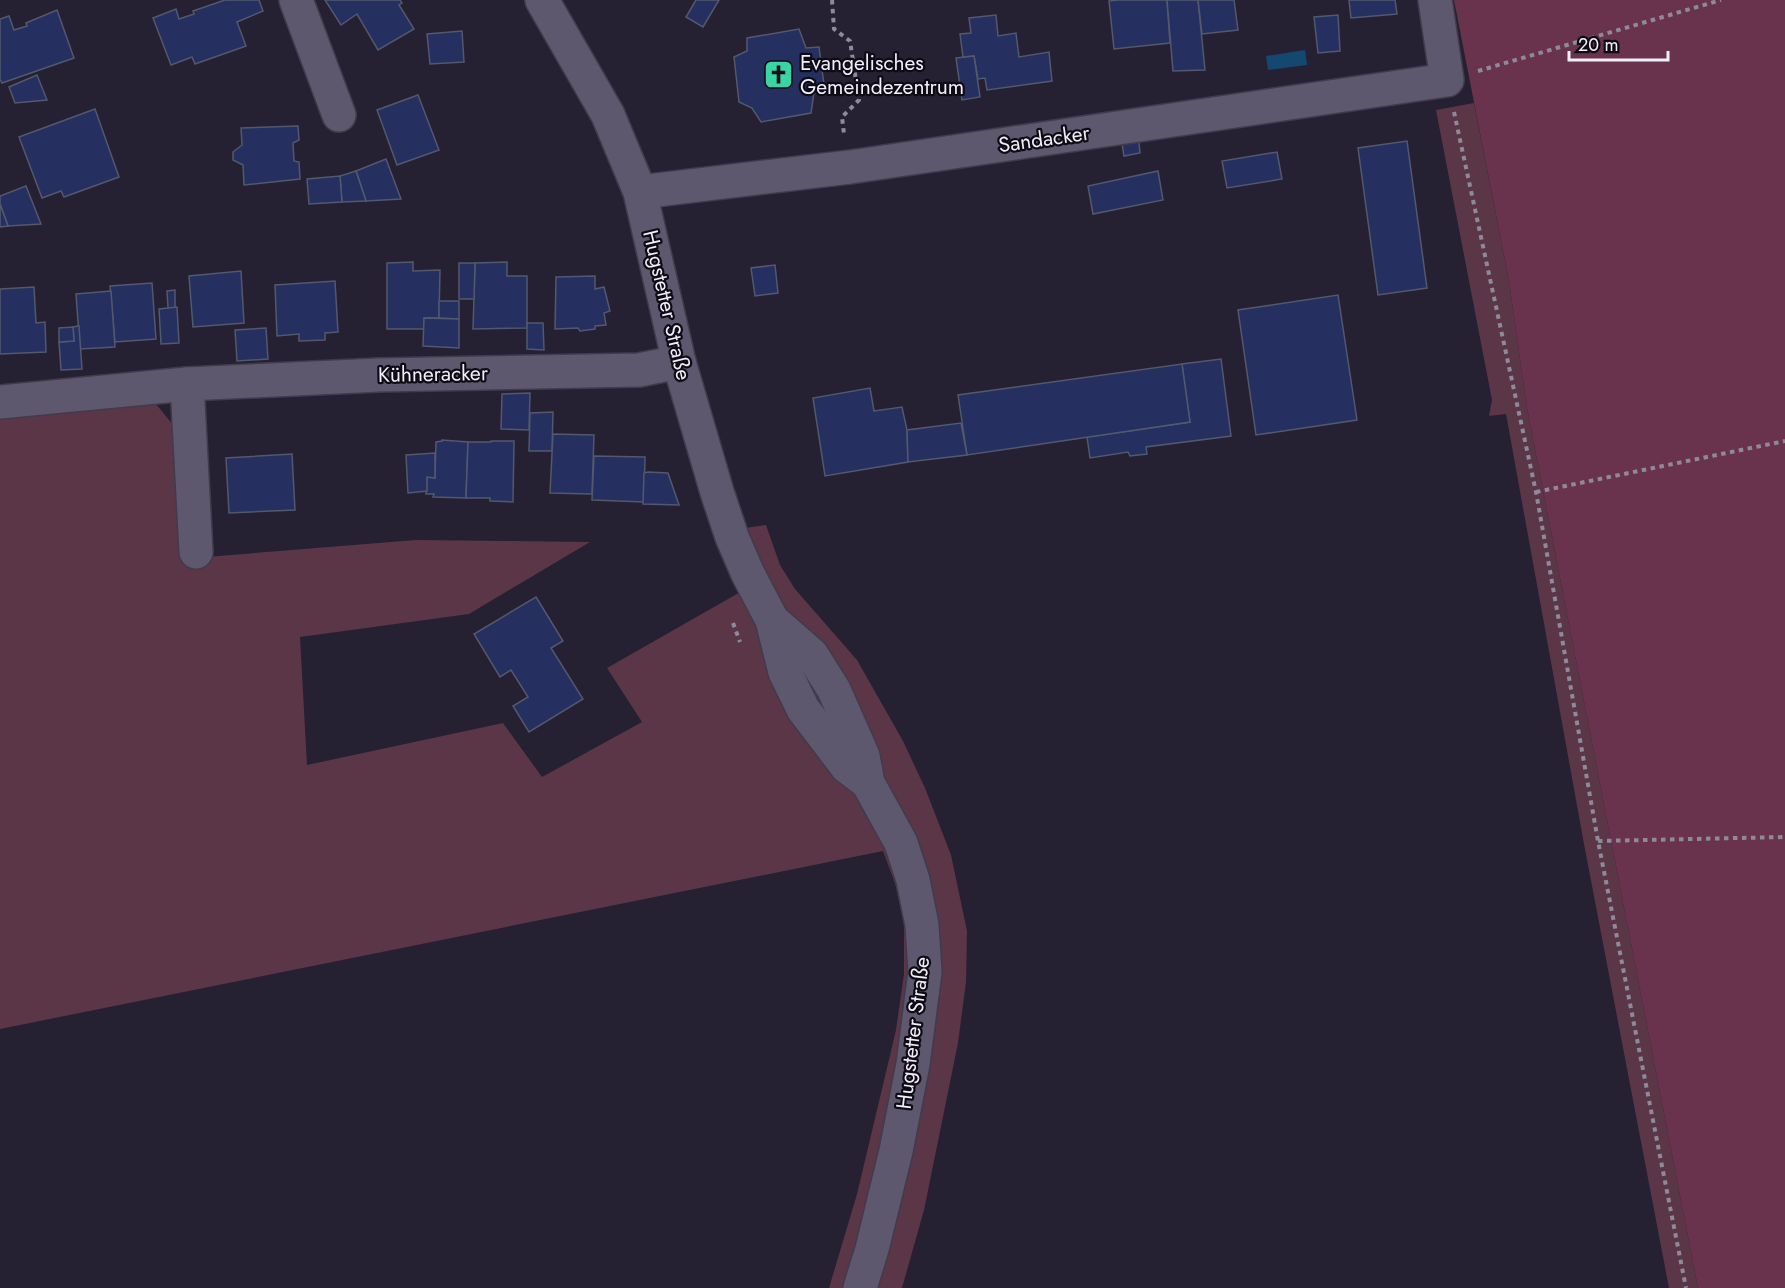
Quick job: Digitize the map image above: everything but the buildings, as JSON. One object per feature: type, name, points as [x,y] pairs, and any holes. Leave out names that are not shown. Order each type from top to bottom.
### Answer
[{"type":"street","points":[[296,0],[339,115]]},
{"type":"street","name":"Hugstetter Straße","points":[[542,0],[608,115],[640,192],[679,362],[732,537],[772,620],[812,655],[834,690],[863,756],[868,783],[901,843],[913,880],[922,925],[925,972],[913,1064],[896,1151],[860,1288]]},
{"type":"street","points":[[1435,0],[1447,80]]},
{"type":"street","name":"Sandacker","points":[[640,192],[850,167],[1447,80]]},
{"type":"street","name":"Kühneracker","points":[[0,402],[187,384],[379,375],[639,370],[679,362]]},
{"type":"street","points":[[187,384],[196,552]]},
{"type":"path","points":[[832,0],[834,29],[850,41],[859,100],[842,117],[850,167]]},
{"type":"path","points":[[1686,1288],[1598,841],[1536,492],[1447,80],[1721,0]]},
{"type":"path","points":[[1536,492],[1785,441]]},
{"type":"path","points":[[1598,841],[1785,837]]},
{"type":"shaded area","points":[[1454,0],[1785,0],[1785,1288],[1698,1288],[1527,408],[1509,281]]},
{"type":"shaded area","points":[[1474,103],[1509,281],[1527,408],[1698,1288],[1669,1288],[1584,844],[1506,414],[1489,416],[1492,400],[1436,110]]},
{"type":"shaded area","points":[[156,404],[173,425],[181,559],[416,540],[590,542],[469,614],[300,637],[307,765],[503,723],[542,777],[642,722],[607,668],[765,578],[745,528],[766,525],[780,565],[795,589],[857,660],[903,741],[925,788],[951,855],[967,931],[966,982],[958,1043],[924,1210],[902,1288],[829,1288],[857,1194],[896,1030],[904,974],[904,924],[895,883],[883,851],[0,1029],[0,413]]},
{"type":"water","points":[[1305,50],[1307,65],[1268,70],[1266,56]]},
{"type":"place","name":"Evangelisches Gemeindezentrum","points":[[779,75]]}]
